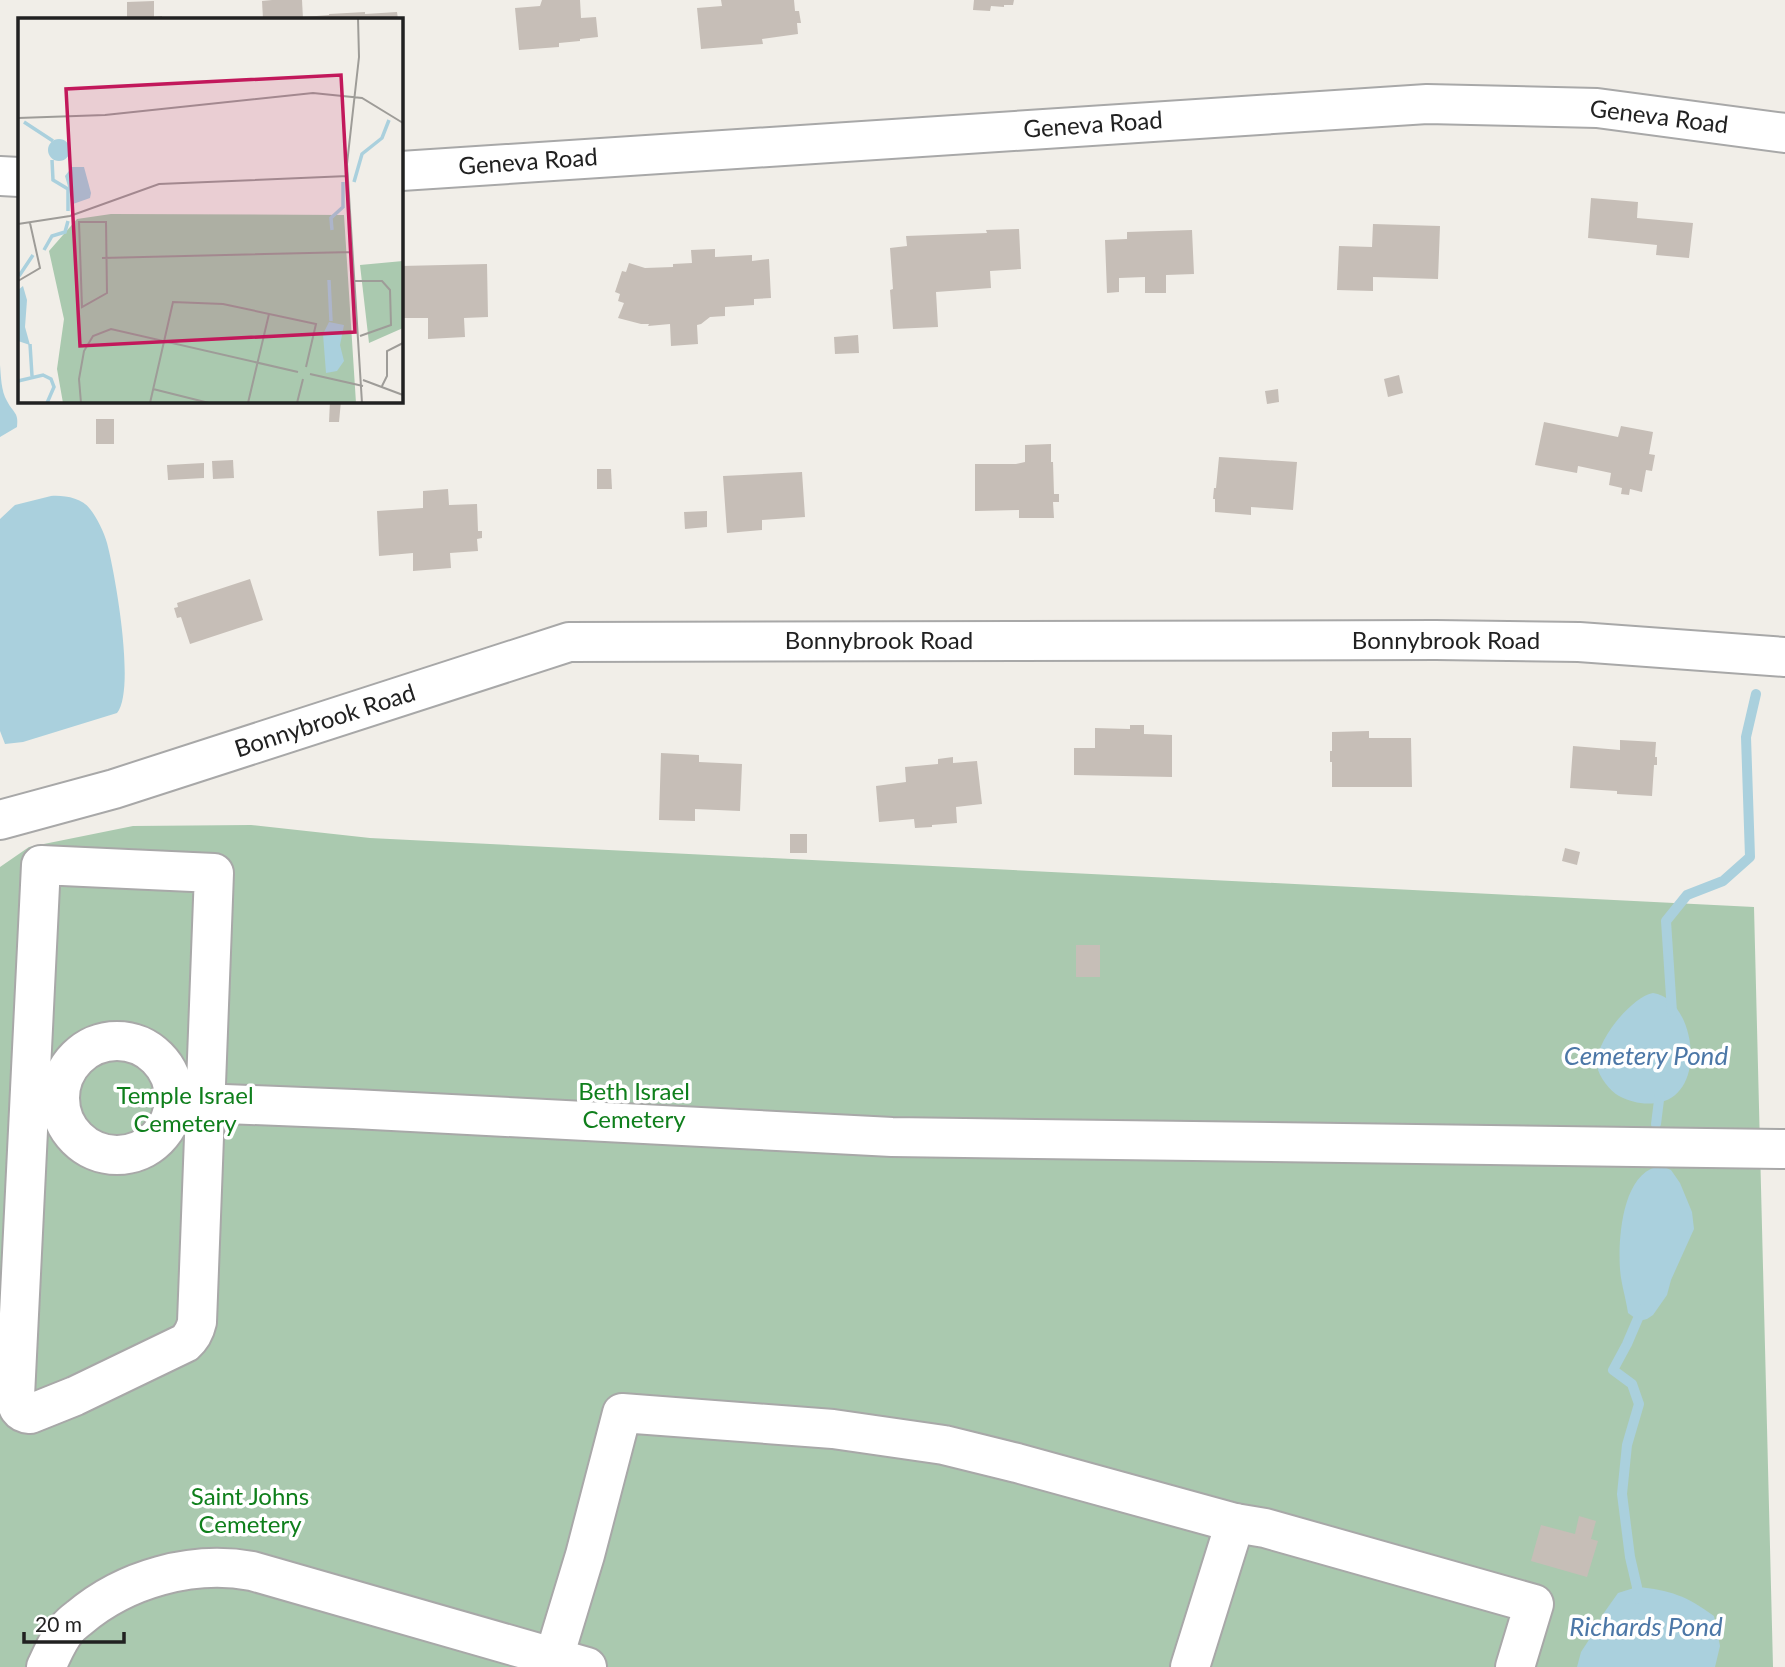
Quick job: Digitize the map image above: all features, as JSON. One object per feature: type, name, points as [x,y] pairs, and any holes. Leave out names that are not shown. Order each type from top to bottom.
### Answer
[{"type":"street","name":"Geneva Road","points":[[402,171],[1427,104],[1597,108],[1785,133]]},
{"type":"street","points":[[0,176],[18,177]]},
{"type":"street","name":"Bonnybrook Road","points":[[0,820],[114,789],[569,642],[1436,640],[1579,642],[1785,657]]},
{"type":"street","points":[[41,865],[214,873],[190,1103],[197,1322],[195,1331],[185,1342],[75,1396],[30,1414],[24,1413],[19,1410],[15,1396],[44,1097],[41,865]]},
{"type":"street","points":[[44,1097],[62,1081],[69,1066],[80,1053],[111,1040],[144,1046],[158,1056],[168,1069],[173,1085],[190,1103]]},
{"type":"street","points":[[44,1097],[62,1115],[70,1131],[82,1144],[98,1152],[115,1155],[133,1153],[149,1146],[162,1135],[171,1119],[190,1103],[892,1137],[1785,1149]]},
{"type":"street","points":[[46,1667],[66,1629],[93,1606],[150,1579],[210,1567],[252,1571],[564,1664],[585,1555],[622,1413],[833,1429],[944,1446],[1017,1463],[1235,1523],[1265,1528],[1534,1604],[1515,1667]]},
{"type":"street","points":[[1190,1667],[1235,1523]]},
{"type":"green space","points":[[251,825],[370,838],[1754,907],[1773,1667],[0,1667],[0,867],[29,847],[133,826]]},
{"type":"water","points":[[0,365],[4,393],[16,415],[17,427],[0,437]]},
{"type":"water","points":[[51,496],[72,498],[87,505],[106,539],[122,631],[125,681],[122,700],[117,713],[23,742],[5,744],[0,731],[0,519],[15,505]]},
{"type":"water","name":"Cemetery Pond","points":[[1653,993],[1667,999],[1679,1011],[1687,1028],[1691,1047],[1690,1066],[1684,1084],[1673,1096],[1656,1103],[1642,1103],[1619,1096],[1609,1087],[1598,1070],[1598,1056],[1601,1045],[1616,1022],[1635,1003]]},
{"type":"water","points":[[1656,1167],[1671,1170],[1680,1183],[1692,1212],[1694,1229],[1667,1295],[1653,1315],[1639,1321],[1628,1313],[1621,1280],[1622,1226],[1624,1210],[1636,1183],[1645,1173]]},
{"type":"water","name":"Richards Pond","points":[[1637,1587],[1678,1595],[1714,1616],[1720,1646],[1715,1667],[1577,1667],[1581,1652],[1618,1593]]},
{"type":"building","points":[[302,0],[303,18],[263,18],[262,1]]},
{"type":"building","points":[[542,0],[580,0],[581,18],[596,17],[598,37],[559,43],[559,47],[519,50],[515,8],[540,6]]},
{"type":"building","points":[[721,0],[794,0],[795,11],[799,11],[801,23],[797,23],[798,34],[762,39],[763,44],[701,49],[697,8],[722,6]]},
{"type":"building","points":[[974,0],[1014,0],[1013,5],[991,6],[990,11],[973,10]]},
{"type":"building","points":[[154,1],[154,17],[162,18],[127,18],[127,2]]},
{"type":"building","points":[[397,12],[398,18],[304,18],[329,14]]},
{"type":"building","points":[[1591,198],[1638,202],[1637,218],[1693,223],[1689,258],[1656,255],[1657,245],[1588,238]]},
{"type":"building","points":[[1373,224],[1440,226],[1438,279],[1373,277],[1373,291],[1337,290],[1339,246],[1372,247]]},
{"type":"building","points":[[1019,229],[1021,269],[990,271],[991,288],[936,292],[938,327],[893,329],[890,248],[907,246],[906,236]]},
{"type":"building","points":[[1192,230],[1194,274],[1166,275],[1166,293],[1145,293],[1145,277],[1119,278],[1119,292],[1107,293],[1105,240],[1127,239],[1127,232]]},
{"type":"building","points":[[715,249],[715,257],[752,255],[752,261],[769,259],[771,298],[754,299],[754,305],[725,307],[725,316],[710,317],[697,325],[698,344],[671,346],[670,324],[648,326],[649,324],[618,318],[624,303],[618,301],[620,294],[615,292],[622,271],[626,272],[629,263],[645,268],[673,267],[673,264],[692,263],[691,250]]},
{"type":"building","points":[[487,264],[488,317],[464,318],[465,337],[428,339],[428,318],[402,318],[402,266]]},
{"type":"building","points":[[858,335],[859,353],[835,354],[834,337]]},
{"type":"building","points":[[1399,375],[1403,393],[1388,397],[1384,379]]},
{"type":"building","points":[[1278,389],[1279,402],[1267,404],[1265,391]]},
{"type":"building","points":[[330,402],[341,402],[339,422],[329,422]]},
{"type":"building","points":[[96,419],[114,419],[114,444],[96,444]]},
{"type":"building","points":[[1544,422],[1618,437],[1621,426],[1653,432],[1649,454],[1655,455],[1652,471],[1646,470],[1642,492],[1630,489],[1629,495],[1621,494],[1622,488],[1609,485],[1611,473],[1578,466],[1577,473],[1535,465]]},
{"type":"building","points":[[1051,444],[1054,494],[1059,494],[1059,502],[1053,502],[1054,518],[1019,518],[1019,510],[975,511],[975,464],[1025,462],[1025,445]]},
{"type":"building","points":[[1219,457],[1297,462],[1293,510],[1251,507],[1251,515],[1215,512],[1213,499]]},
{"type":"building","points":[[233,460],[234,478],[213,479],[212,461]]},
{"type":"building","points":[[204,463],[204,478],[168,480],[167,465]]},
{"type":"building","points":[[597,469],[611,469],[612,489],[597,489]]},
{"type":"building","points":[[802,472],[805,517],[762,520],[762,530],[727,533],[723,476]]},
{"type":"building","points":[[448,489],[449,505],[477,504],[478,531],[482,531],[482,538],[477,539],[478,551],[450,553],[451,568],[413,571],[413,553],[379,556],[377,511],[423,508],[423,491]]},
{"type":"building","points":[[707,511],[707,527],[685,529],[684,512]]},
{"type":"building","points":[[250,579],[263,620],[190,644],[181,617],[177,618],[174,608],[178,607],[177,603]]},
{"type":"building","points":[[1130,725],[1144,725],[1144,734],[1172,735],[1172,777],[1074,775],[1074,748],[1095,748],[1095,728],[1130,729]]},
{"type":"building","points":[[1369,731],[1369,738],[1411,738],[1412,787],[1332,787],[1332,732]]},
{"type":"building","points":[[1620,740],[1656,742],[1657,765],[1654,765],[1652,796],[1570,788],[1573,746],[1620,750]]},
{"type":"building","points":[[661,753],[699,755],[699,762],[742,764],[740,811],[695,809],[695,821],[659,820]]},
{"type":"building","points":[[953,757],[953,763],[977,761],[982,804],[956,807],[957,823],[915,828],[914,819],[879,822],[876,786],[906,782],[905,767],[938,764],[938,759]]},
{"type":"building","points":[[790,834],[807,834],[807,853],[790,853]]},
{"type":"building","points":[[1565,848],[1580,852],[1577,865],[1562,861]]},
{"type":"building","points":[[1076,945],[1100,945],[1100,977],[1076,977]]},
{"type":"building","points":[[1579,1516],[1596,1521],[1591,1539],[1598,1541],[1587,1577],[1531,1561],[1541,1525],[1575,1534]]},
{"type":"waterway","points":[[1672,1012],[1666,921],[1687,895],[1723,881],[1750,857],[1746,737],[1756,694]]},
{"type":"waterway","points":[[1656,1124],[1660,1092]]},
{"type":"waterway","points":[[1637,1599],[1622,1494],[1627,1445],[1639,1404],[1632,1384],[1613,1370],[1642,1309]]},
{"type":"park label","name":"Beth Israel Cemetery","points":[[634,1106]]},
{"type":"park label","name":"Temple Israel Cemetery","points":[[185,1110]]},
{"type":"park label","name":"Saint Johns Cemetery","points":[[250,1511]]}]
